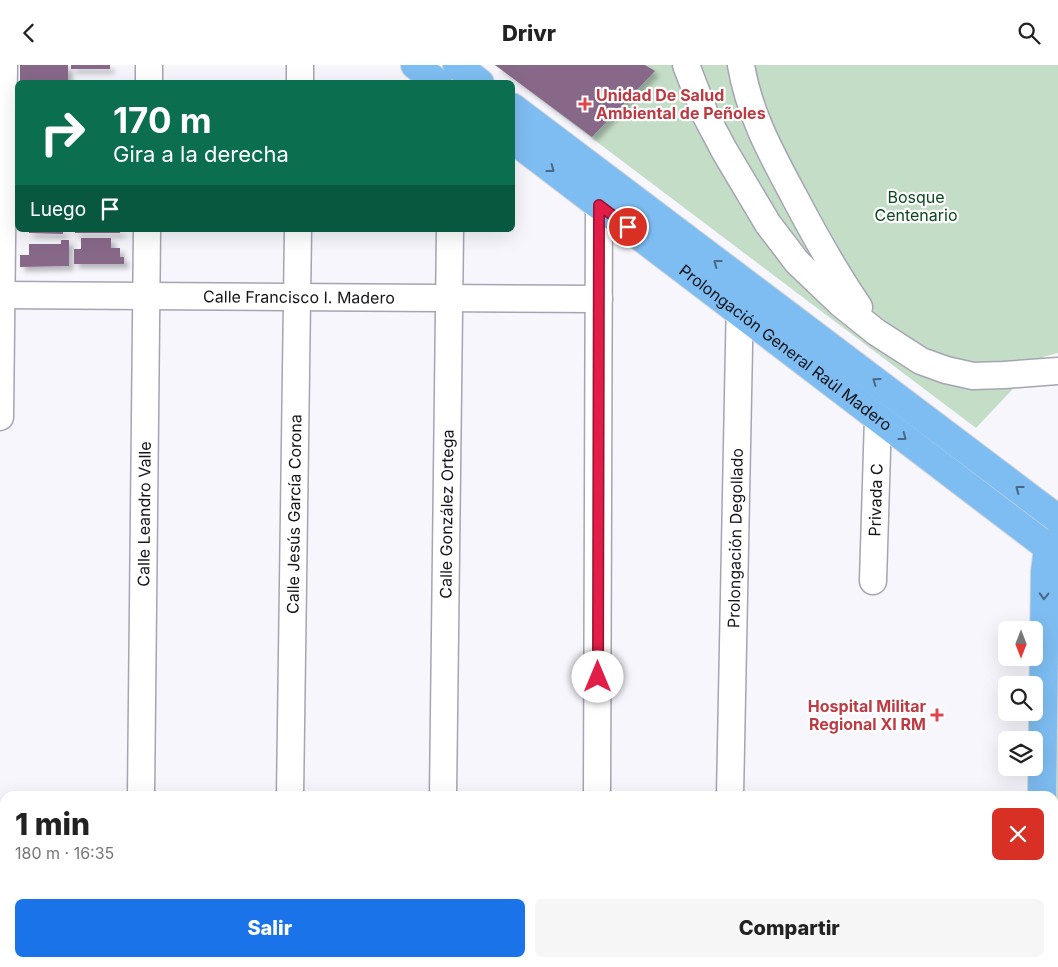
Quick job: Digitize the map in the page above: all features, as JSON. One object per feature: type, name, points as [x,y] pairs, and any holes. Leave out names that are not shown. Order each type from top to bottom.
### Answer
[{"type":"main road","points":[[415,65],[434,80]]},
{"type":"main road","points":[[457,65],[476,80]]},
{"type":"main road","name":"Prolongación General Raúl Madero","points":[[515,109],[1058,519]]},
{"type":"main road","name":"Prolongación General Raúl Madero","points":[[515,141],[878,418],[1055,547]]},
{"type":"main road","points":[[1042,791],[1045,572],[1055,547]]},
{"type":"street","points":[[0,417],[4,65]]},
{"type":"street","points":[[149,65],[149,80]]},
{"type":"street","points":[[300,65],[300,80]]},
{"type":"street","points":[[686,65],[705,113],[724,150],[768,224],[798,262],[840,304],[876,332],[921,361],[946,370],[973,376],[1058,371]]},
{"type":"street","points":[[741,65],[748,101],[763,138],[821,246],[845,287],[876,332]]},
{"type":"street","points":[[597,791],[599,205]]},
{"type":"street","name":"Calle Leandro Valle","points":[[141,791],[147,232]]},
{"type":"street","name":"Calle Jesús García Corona","points":[[290,791],[298,232]]},
{"type":"street","name":"Calle González Ortega","points":[[443,791],[450,232]]},
{"type":"street","name":"Prolongación Degollado","points":[[730,791],[740,313],[739,280]]},
{"type":"street","name":"Calle Francisco I. Madero","points":[[1,295],[599,299]]},
{"type":"street","name":"Privada C","points":[[873,581],[878,418]]},
{"type":"green space","name":"Bosque Centenario","points":[[495,65],[1058,65],[1058,353],[1043,357],[976,428]]},
{"type":"green space","points":[[1058,625],[1058,791],[1054,791]]},
{"type":"building","points":[[20,65],[68,65],[68,80],[20,80]]},
{"type":"building","points":[[71,65],[110,65],[110,69],[71,69]]},
{"type":"building","name":"Unidad De Salud Ambiental de Peñoles","points":[[495,65],[645,65],[655,71],[592,137]]},
{"type":"building","points":[[63,232],[63,234],[29,233]]},
{"type":"building","points":[[75,232],[120,232],[120,233]]},
{"type":"building","points":[[81,238],[111,238],[111,248],[120,248],[120,257],[124,257],[124,264],[74,264],[74,249],[81,249]]},
{"type":"building","points":[[61,240],[69,240],[69,266],[20,267],[20,255],[29,255],[29,244],[61,244]]},
{"type":"place","name":"Unidad De Salud Ambiental de Peñoles","points":[[585,104]]},
{"type":"place","name":"Hospital Militar Regional XI RM","points":[[937,715]]},
{"type":"route","points":[[598,677],[599,205],[628,227]]}]
